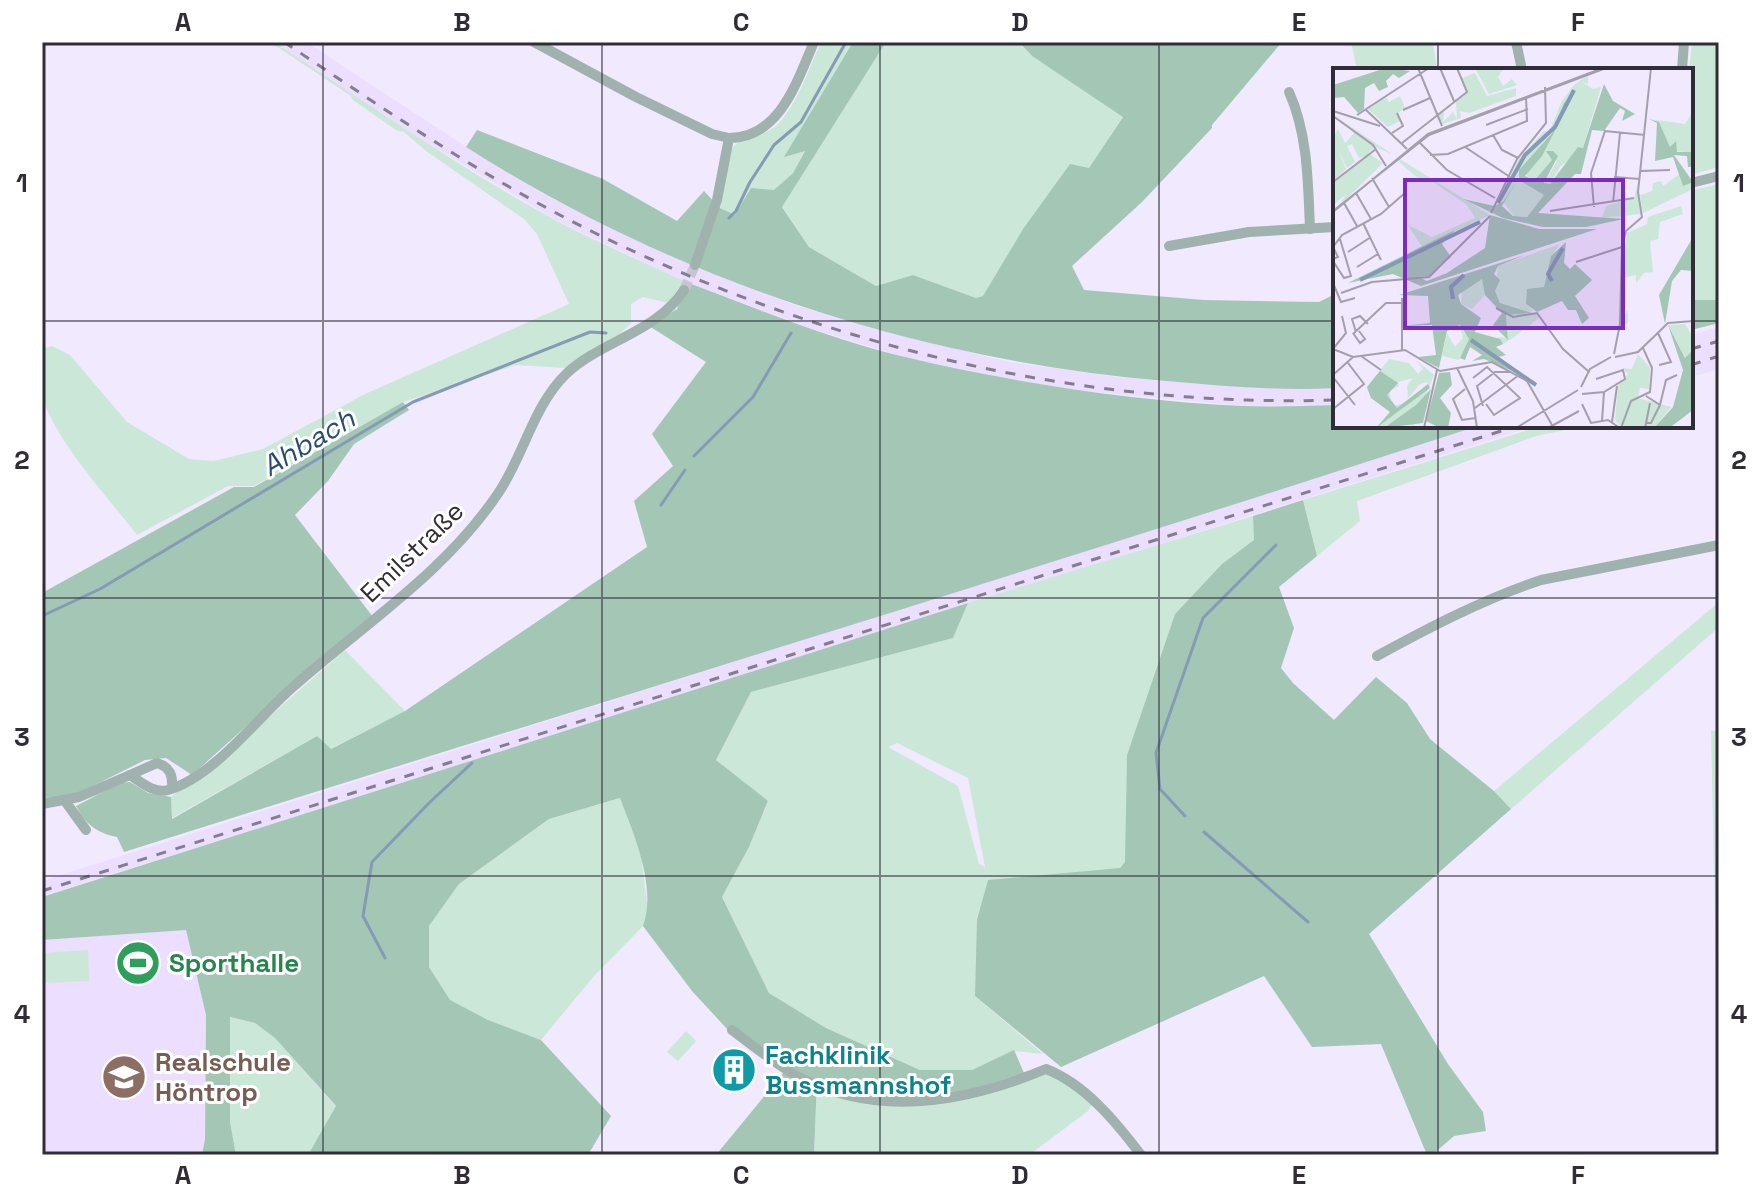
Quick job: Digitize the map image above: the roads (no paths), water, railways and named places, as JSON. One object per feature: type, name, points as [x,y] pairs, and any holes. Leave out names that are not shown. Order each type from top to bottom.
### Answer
[{"type":"street","points":[[534,42],[636,97],[712,134],[729,138],[747,135],[768,125],[792,90],[814,42]]},
{"type":"street","points":[[1516,42],[1522,68]]},
{"type":"street","points":[[1682,68],[1684,42]]},
{"type":"street","points":[[1289,92],[1298,111],[1303,141],[1310,229]]},
{"type":"street","points":[[695,265],[717,200],[729,138]]},
{"type":"street","points":[[1693,182],[1719,176]]},
{"type":"street","points":[[1169,246],[1249,232],[1333,227]]},
{"type":"street","name":"Emilstraße","points":[[172,788],[211,764],[289,690],[449,553],[498,494],[546,400],[566,374],[669,308],[684,290]]},
{"type":"street","points":[[1377,656],[1430,627],[1541,580],[1719,545]]},
{"type":"street","points":[[42,804],[65,801],[157,763],[170,771],[172,788],[161,791],[153,789],[130,775]]},
{"type":"street","points":[[65,801],[86,830]]},
{"type":"street","points":[[732,1030],[797,1076],[873,1101],[894,1103],[955,1099],[1046,1069],[1061,1075],[1081,1091],[1123,1131],[1141,1155]]},
{"type":"waterway","name":"Ahbach","points":[[729,218],[774,145],[801,122],[846,42]]},
{"type":"waterway","name":"Ahbach","points":[[42,616],[100,589],[413,402],[590,332],[606,333]]},
{"type":"waterway","points":[[694,456],[753,397],[791,333]]},
{"type":"waterway","points":[[661,505],[685,470]]},
{"type":"waterway","points":[[1185,816],[1160,789],[1156,753],[1203,618],[1276,545]]},
{"type":"waterway","points":[[385,958],[363,916],[372,862],[472,763]]},
{"type":"waterway","points":[[1204,832],[1308,922]]},
{"type":"tunnel","points":[[684,290],[695,265]]},
{"type":"railway","points":[[284,42],[435,142],[553,211],[680,272],[770,307],[861,337],[954,361],[1048,380],[1143,393],[1239,400],[1333,400]]},
{"type":"railway","points":[[1693,348],[1719,341]]},
{"type":"railway","points":[[1693,364],[1719,356]]},
{"type":"railway","points":[[42,891],[1511,428]]},
{"type":"place","name":"Sporthalle","points":[[138,963]]},
{"type":"place","name":"Fachklinik Bussmannshof","points":[[734,1070]]},
{"type":"place","name":"Realschule Höntrop","points":[[124,1077]]}]
